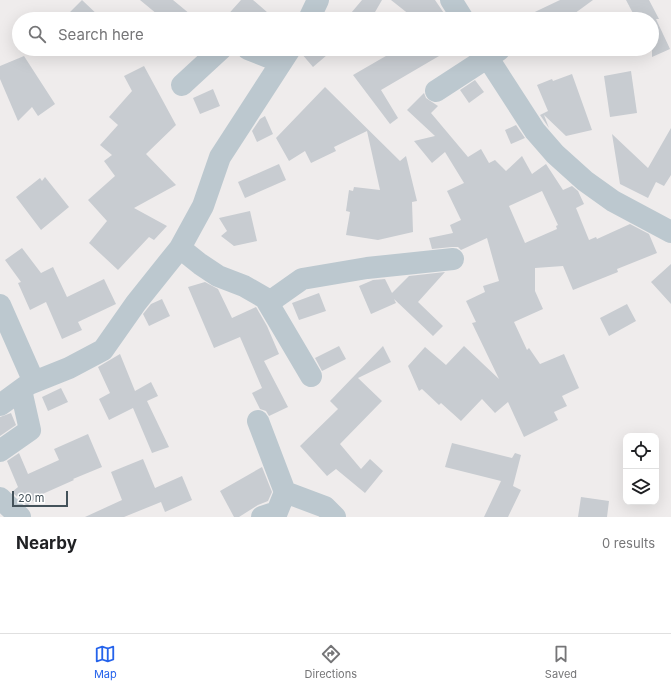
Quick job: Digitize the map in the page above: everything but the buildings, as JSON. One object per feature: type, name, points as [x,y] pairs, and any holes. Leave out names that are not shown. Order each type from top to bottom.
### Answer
[{"type":"street","points":[[312,12],[318,0]]},
{"type":"street","points":[[451,0],[459,12]]},
{"type":"street","points":[[182,85],[213,56]]},
{"type":"street","points":[[0,405],[27,386],[69,368],[103,350],[136,303],[180,248],[202,206],[220,157],[286,56]]},
{"type":"street","points":[[436,91],[484,56]]},
{"type":"street","points":[[492,56],[535,131],[555,154],[585,181],[613,201],[671,232]]},
{"type":"street","points":[[180,248],[218,276],[244,286],[265,298],[312,376]]},
{"type":"street","points":[[268,303],[302,279],[367,268],[453,259]]},
{"type":"street","points":[[0,305],[27,386],[30,430],[0,450]]},
{"type":"street","points":[[258,421],[285,492],[277,512],[262,517]]},
{"type":"street","points":[[285,492],[325,507],[335,517]]},
{"type":"street","points":[[0,498],[20,517]]}]
